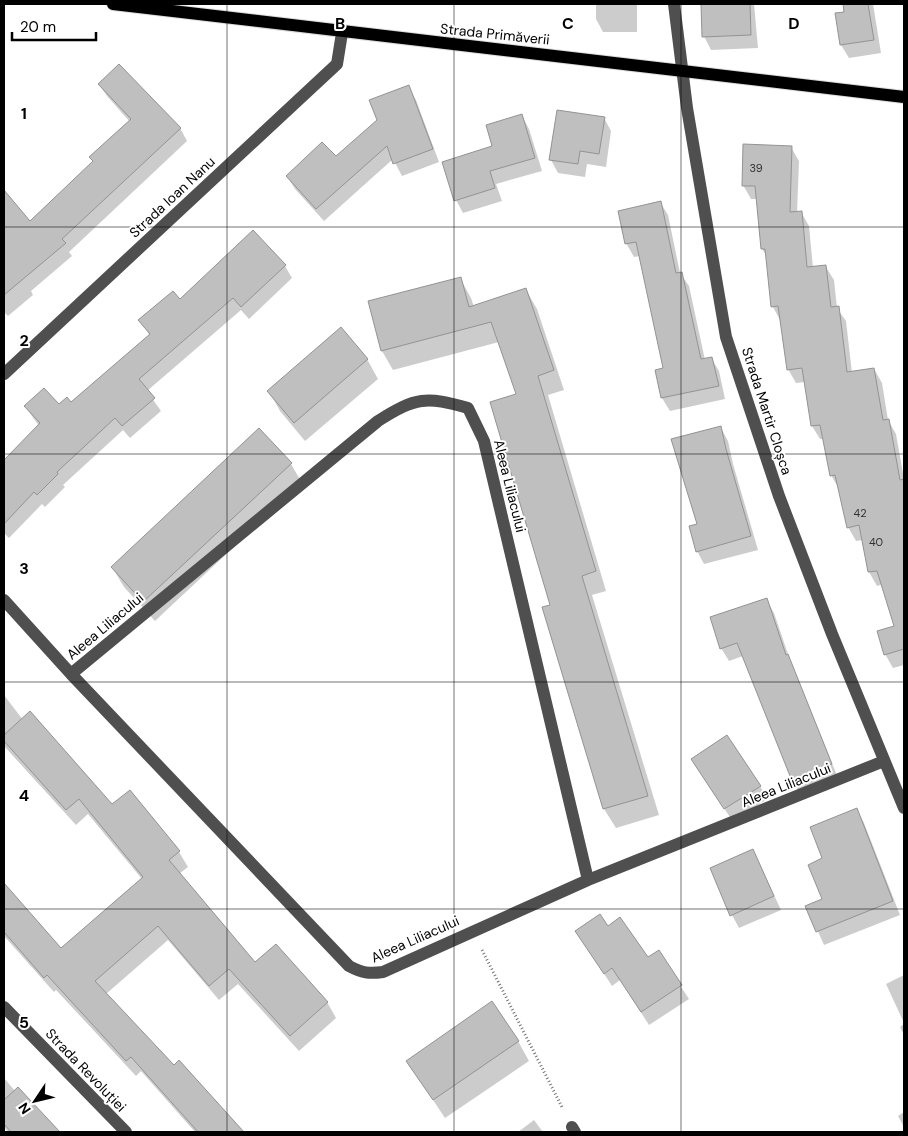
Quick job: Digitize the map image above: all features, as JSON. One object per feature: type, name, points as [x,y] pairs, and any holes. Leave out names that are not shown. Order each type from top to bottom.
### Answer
[{"type":"main road","name":"Strada Primăverii","points":[[113,4],[342,33],[683,70],[904,97]]},
{"type":"street","name":"Strada Martir Cloșca","points":[[674,4],[726,336],[780,496],[832,634],[904,808]]},
{"type":"street","name":"Strada Ioan Nanu","points":[[4,374],[337,64],[342,33]]},
{"type":"street","name":"Aleea Liliacului","points":[[71,674],[378,421],[404,404],[436,399],[468,408],[484,441],[588,880]]},
{"type":"street","name":"Aleea Liliacului","points":[[4,600],[71,674],[349,966],[360,972],[371,974],[383,972],[472,930],[588,880],[884,761]]},
{"type":"street","name":"Strada Revoluției","points":[[4,1007],[126,1132]]},
{"type":"path","points":[[472,930],[573,1130]]},
{"type":"building","points":[[701,4],[750,4],[751,35],[702,37]]},
{"type":"building","points":[[843,4],[868,4],[874,40],[840,45],[835,13],[844,12]]},
{"type":"building","points":[[119,64],[181,128],[62,239],[66,243],[4,295],[4,190],[30,221],[93,161],[89,157],[131,119],[98,84]]},
{"type":"building","points":[[409,85],[433,149],[393,164],[387,146],[316,209],[286,176],[322,142],[336,156],[377,120],[369,100]]},
{"type":"building","points":[[557,110],[605,117],[599,154],[580,151],[578,164],[549,160]]},
{"type":"building","points":[[522,114],[535,158],[490,171],[495,188],[454,201],[442,162],[492,146],[486,125]]},
{"type":"building","points":[[743,144],[792,146],[790,212],[802,211],[807,267],[826,265],[831,307],[839,306],[847,372],[874,368],[883,420],[889,419],[900,480],[904,479],[904,649],[884,655],[877,631],[894,626],[877,571],[868,572],[859,525],[847,528],[835,475],[830,476],[820,425],[811,426],[802,368],[787,370],[778,306],[771,307],[765,249],[761,249],[755,186],[742,186]]},
{"type":"building","points":[[661,201],[676,273],[682,272],[701,359],[712,357],[719,386],[661,398],[655,370],[663,368],[636,242],[625,244],[618,211]]},
{"type":"building","points":[[253,230],[286,265],[241,307],[233,298],[139,379],[155,398],[122,426],[115,418],[57,472],[58,474],[37,495],[34,492],[4,524],[4,460],[40,423],[24,406],[44,388],[59,404],[67,397],[71,402],[150,334],[138,320],[173,291],[180,299]]},
{"type":"building","points":[[461,277],[469,307],[526,288],[554,370],[538,376],[596,571],[582,576],[648,796],[603,809],[542,607],[550,605],[490,402],[516,394],[491,322],[381,351],[368,301]]},
{"type":"building","points":[[341,327],[368,359],[294,423],[267,391]]},
{"type":"building","points":[[721,426],[751,536],[696,552],[689,526],[697,524],[671,439]]},
{"type":"building","points":[[259,428],[292,463],[143,602],[111,567]]},
{"type":"building","points":[[767,598],[786,655],[788,654],[832,764],[792,781],[737,643],[720,649],[710,617]]},
{"type":"building","points":[[30,711],[112,804],[130,790],[180,851],[169,860],[255,962],[276,944],[328,1002],[290,1036],[229,969],[209,986],[158,926],[95,981],[174,1065],[179,1060],[244,1132],[198,1132],[131,1057],[126,1061],[47,975],[44,978],[4,932],[4,883],[61,948],[143,877],[79,799],[66,810],[4,741],[4,735]]},
{"type":"building","points":[[727,735],[761,786],[724,809],[691,759]]},
{"type":"building","points":[[857,808],[893,901],[816,932],[805,906],[822,899],[808,865],[822,858],[810,827]]},
{"type":"building","points":[[753,849],[774,896],[730,916],[710,868]]},
{"type":"building","points":[[600,914],[608,926],[620,917],[648,957],[659,950],[682,985],[641,1012],[612,968],[604,974],[575,931]]},
{"type":"building","points":[[492,1001],[519,1041],[433,1100],[406,1061]]},
{"type":"building","points":[[18,1087],[60,1132],[11,1132],[4,1124],[4,1100]]}]
